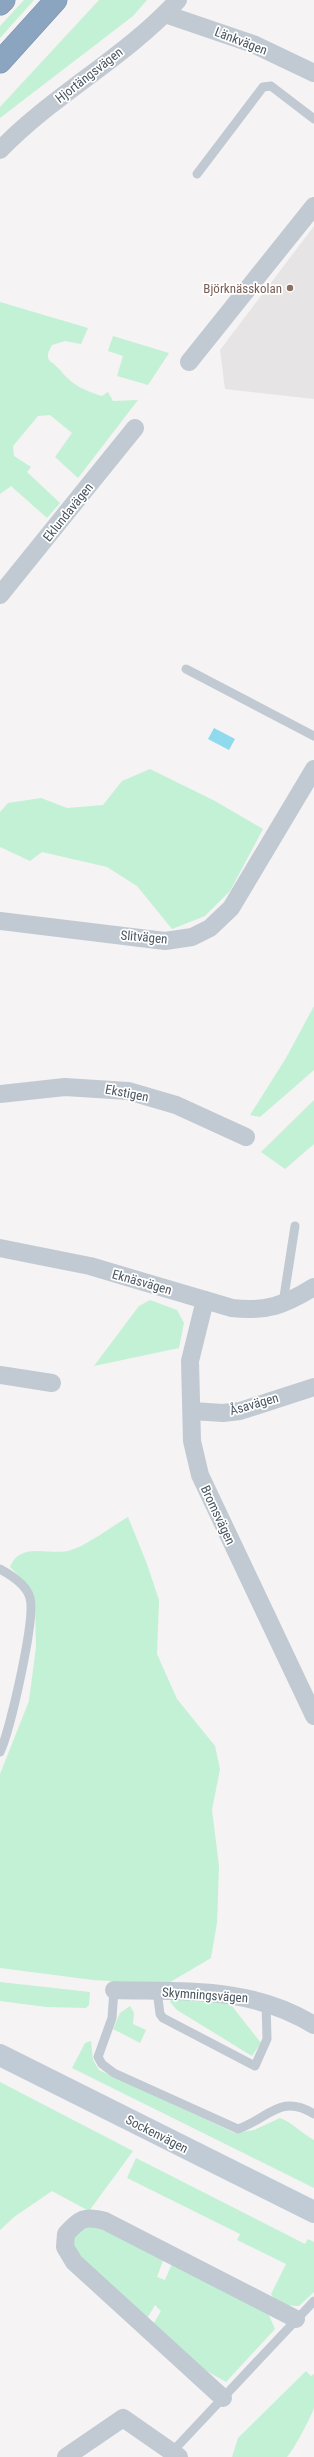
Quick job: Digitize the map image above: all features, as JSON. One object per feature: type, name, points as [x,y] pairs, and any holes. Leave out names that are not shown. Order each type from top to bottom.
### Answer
[{"type":"highway","points":[[0,4],[4,0]]},
{"type":"highway","points":[[0,62],[56,0]]},
{"type":"street","name":"Hjortängsvägen","points":[[0,150],[29,122],[165,14],[178,0]]},
{"type":"street","name":"Länkvägen","points":[[165,14],[253,44],[314,73]]},
{"type":"street","points":[[189,362],[314,206]]},
{"type":"street","name":"Eklundavägen","points":[[1,591],[135,428]]},
{"type":"street","name":"Slitvägen","points":[[1,926],[165,942],[192,937],[210,928],[231,908],[314,769]]},
{"type":"street","name":"Ekstigen","points":[[0,1094],[65,1087],[128,1091],[176,1105],[246,1137]]},
{"type":"street","name":"Eknäsvägen","points":[[0,1248],[90,1266],[232,1308],[255,1310],[283,1304],[314,1287]]},
{"type":"street","name":"Bromsvägen","points":[[205,1300],[190,1361],[192,1441],[200,1476],[314,1716]]},
{"type":"street","points":[[0,1375],[52,1383]]},
{"type":"street","name":"Åsavägen","points":[[192,1411],[223,1413],[240,1411],[314,1387]]},
{"type":"street","name":"Skymningsvägen","points":[[114,1990],[238,1995],[266,2002],[285,2009],[314,2025]]},
{"type":"street","name":"Sockenvägen","points":[[0,2055],[314,2212]]},
{"type":"street","points":[[223,2398],[74,2262],[68,2255],[64,2241],[72,2228],[81,2220],[90,2217],[105,2220],[296,2319]]},
{"type":"street","points":[[66,2457],[123,2418],[175,2455]]},
{"type":"lane","points":[[197,174],[262,87],[271,86],[314,119]]},
{"type":"lane","points":[[186,669],[314,736]]},
{"type":"lane","points":[[283,1304],[295,1226]]},
{"type":"lane","points":[[0,1569],[14,1578],[28,1593],[32,1611],[12,1717],[0,1752]]},
{"type":"lane","points":[[114,1990],[112,2018],[98,2057],[102,2064],[114,2073],[238,2129],[254,2124],[269,2113],[287,2106],[303,2108],[314,2114]]},
{"type":"lane","points":[[157,1991],[160,2014],[163,2018],[255,2066],[268,2034],[266,2002]]},
{"type":"lane","points":[[175,2455],[223,2398],[314,2301]]},
{"type":"shaded area","name":"Björknässkolan","points":[[314,226],[314,399],[225,389],[220,350]]},
{"type":"green space","points":[[24,0],[34,0],[0,38],[0,26]]},
{"type":"green space","points":[[99,0],[147,0],[133,16],[0,118],[0,107]]},
{"type":"green space","points":[[0,302],[88,328],[81,344],[65,341],[52,345],[48,355],[49,360],[69,380],[89,392],[102,396],[108,392],[113,401],[138,400],[78,478],[55,457],[72,433],[50,415],[38,416],[13,446],[14,456],[31,467],[27,472],[60,503],[47,518],[11,486],[0,494]]},
{"type":"green space","points":[[113,336],[169,353],[148,385],[117,376],[123,356],[108,351]]},
{"type":"green space","points":[[150,769],[215,801],[263,829],[230,891],[205,916],[172,929],[137,886],[107,867],[42,852],[30,861],[0,847],[0,812],[8,803],[41,798],[67,808],[103,805],[122,781]]},
{"type":"green space","points":[[314,1006],[314,1070],[260,1117],[250,1115],[286,1058]]},
{"type":"green space","points":[[314,1100],[314,1144],[285,1169],[261,1152]]},
{"type":"green space","points":[[150,1300],[177,1310],[184,1323],[179,1348],[94,1366],[139,1306]]},
{"type":"green space","points":[[128,1517],[147,1564],[159,1600],[157,1654],[177,1699],[215,1746],[220,1769],[212,1810],[219,1866],[217,1923],[211,1958],[167,1984],[93,1980],[0,1968],[0,1774],[29,1701],[36,1647],[35,1603],[26,1583],[10,1567],[15,1559],[21,1554],[37,1551],[63,1552],[78,1548]]},
{"type":"green space","points":[[0,1982],[90,1992],[89,2005],[86,2008],[46,2007],[0,2001]]},
{"type":"green space","points":[[172,1998],[228,2001],[261,2043],[252,2056],[177,2010],[170,2002]]},
{"type":"green space","points":[[130,2006],[134,2013],[133,2024],[146,2030],[140,2043],[113,2029],[120,2013]]},
{"type":"green space","points":[[91,2041],[93,2060],[99,2070],[235,2133],[254,2130],[280,2118],[289,2123],[314,2140],[314,2188],[72,2068],[85,2043]]},
{"type":"green space","points":[[0,2082],[133,2151],[89,2211],[52,2191],[14,2217],[0,2230]]},
{"type":"green space","points":[[136,2158],[305,2244],[308,2239],[314,2242],[314,2292],[299,2306],[287,2305],[276,2300],[271,2294],[286,2264],[237,2240],[240,2234],[127,2178]]},
{"type":"green space","points":[[89,2222],[165,2255],[157,2277],[165,2280],[174,2259],[267,2311],[275,2329],[226,2382],[205,2370],[151,2328],[161,2311],[155,2305],[145,2322],[74,2258],[72,2239]]},
{"type":"green space","points":[[306,2371],[311,2376],[314,2374],[314,2408],[302,2434],[287,2457],[232,2457],[238,2438]]},
{"type":"water","points":[[214,728],[235,739],[229,750],[208,739]]},
{"type":"place","name":"Björknässkolan","points":[[290,288]]}]
